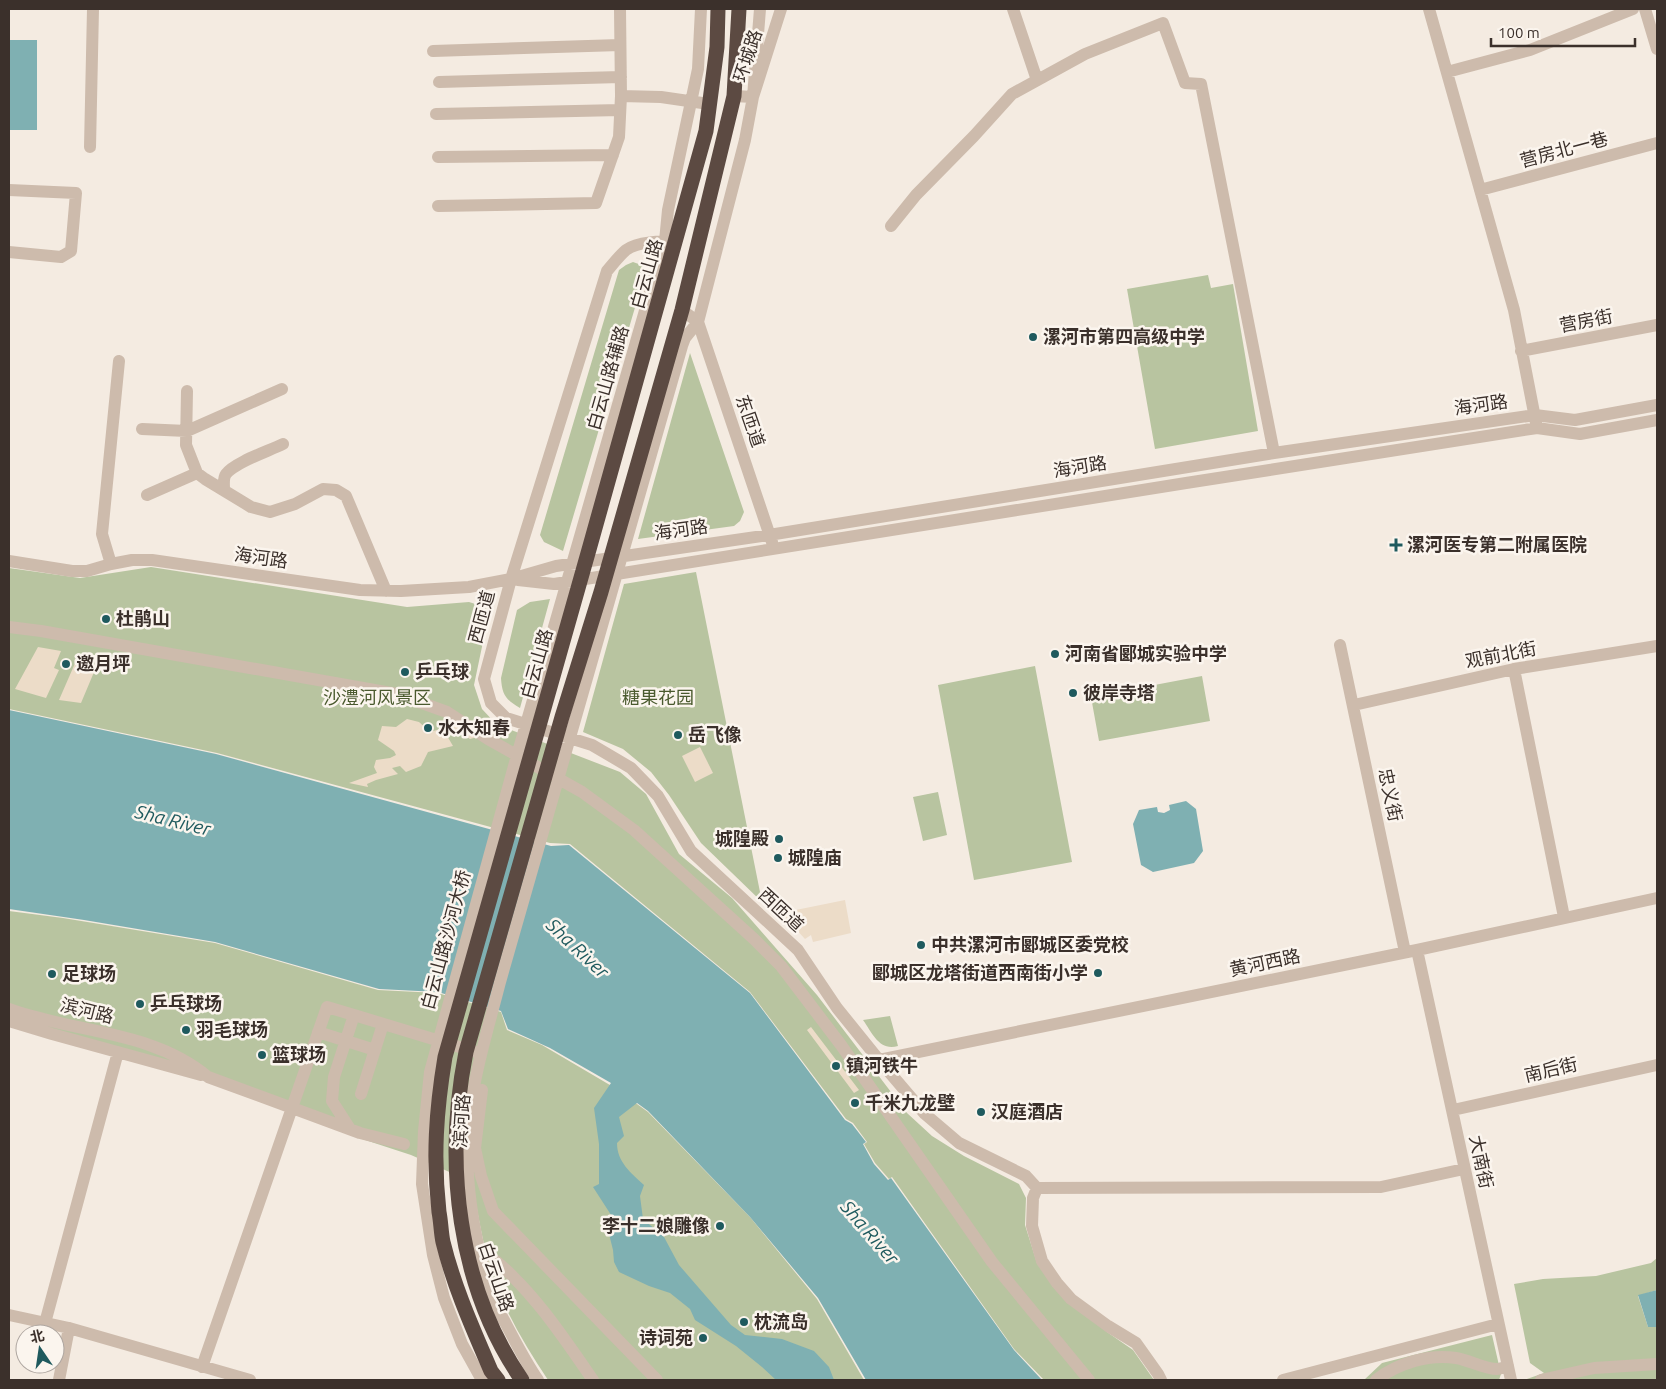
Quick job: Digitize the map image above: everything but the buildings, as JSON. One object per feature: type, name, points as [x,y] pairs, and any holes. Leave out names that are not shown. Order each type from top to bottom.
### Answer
[{"type":"highway","name":"白云山路","points":[[536,712],[670,242],[706,131],[717,48],[718,9]]},
{"type":"highway","points":[[463,1179],[458,1105],[466,1052],[620,544],[682,310],[734,96],[739,9]]},
{"type":"highway","name":"白云山路沙河大桥","points":[[429,1183],[437,1105],[445,1057],[536,712]]},
{"type":"highway","name":"白云山路","points":[[463,1179],[464,1239],[480,1299],[510,1363],[522,1380]]},
{"type":"highway","points":[[429,1183],[443,1242],[463,1307],[491,1371],[498,1380]]},
{"type":"street","points":[[90,147],[93,9]]},
{"type":"street","points":[[438,206],[596,203],[619,137],[621,96],[620,9]]},
{"type":"street","points":[[670,242],[668,210],[698,69],[701,9]]},
{"type":"street","points":[[620,544],[682,346],[685,338],[698,322],[745,140],[753,96],[760,9]]},
{"type":"street","name":"环城路","points":[[734,96],[753,96],[782,9]]},
{"type":"street","points":[[1013,9],[1036,80]]},
{"type":"street","points":[[1429,9],[1514,310],[1538,428]]},
{"type":"street","points":[[1447,72],[1530,50],[1633,9]]},
{"type":"street","points":[[1645,9],[1657,49]]},
{"type":"street","points":[[891,226],[916,195],[1012,94],[1084,54],[1163,23],[1185,83],[1201,84],[1274,453]]},
{"type":"street","points":[[433,50],[620,45]]},
{"type":"street","points":[[439,82],[620,77]]},
{"type":"street","points":[[621,96],[661,97],[709,104]]},
{"type":"street","points":[[436,114],[620,110]]},
{"type":"street","name":"营房北一巷","points":[[1480,190],[1657,143]]},
{"type":"street","points":[[438,157],[612,155]]},
{"type":"street","points":[[9,190],[76,193],[71,251],[61,257],[9,252]]},
{"type":"street","name":"西匝道","points":[[670,242],[647,243],[626,250],[607,271],[510,579],[484,679],[491,703],[506,718],[592,745],[631,768],[658,796],[691,851],[798,950],[837,1008],[925,1114],[959,1144],[1026,1176],[1037,1188]]},
{"type":"street","points":[[682,310],[698,322]]},
{"type":"street","name":"东匝道","points":[[698,322],[774,550]]},
{"type":"street","name":"营房街","points":[[1521,351],[1657,325]]},
{"type":"street","points":[[111,564],[102,534],[120,361]]},
{"type":"street","points":[[142,429],[187,431],[282,389]]},
{"type":"street","points":[[187,391],[186,445],[197,473],[251,507],[270,512],[295,504],[323,489],[336,490],[346,496],[386,591]]},
{"type":"street","name":"海河路","points":[[9,561],[72,571],[87,571],[132,560],[152,560],[360,590],[386,591],[469,587],[510,579],[556,566],[769,535],[1274,453],[1534,415],[1575,420],[1657,406]]},
{"type":"street","name":"海河路","points":[[510,579],[554,584],[1538,428],[1580,434],[1657,420]]},
{"type":"street","points":[[224,489],[223,482],[226,474],[239,463],[283,444]]},
{"type":"street","points":[[147,494],[197,473]]},
{"type":"street","points":[[9,627],[397,694],[447,712],[488,739],[582,792],[634,830],[754,938],[781,966],[840,1045],[992,1262],[1089,1380]]},
{"type":"street","name":"忠义街","points":[[1340,644],[1411,951]]},
{"type":"street","name":"观前北街","points":[[1354,705],[1514,669],[1657,646]]},
{"type":"street","points":[[1514,669],[1564,917]]},
{"type":"street","name":"黄河西路","points":[[879,1060],[1411,951],[1657,898]]},
{"type":"street","name":"大南街","points":[[1411,951],[1453,1110],[1464,1169],[1512,1380]]},
{"type":"street","name":"滨河路","points":[[318,1032],[327,1007],[486,1055],[476,1148],[481,1176],[493,1211],[657,1380]]},
{"type":"street","name":"滨河路","points":[[9,1009],[115,1035],[164,1050],[195,1066],[208,1077],[350,1129],[404,1144]]},
{"type":"street","points":[[350,1129],[332,1101],[334,1077],[354,1015]]},
{"type":"street","points":[[9,1021],[208,1077]]},
{"type":"street","points":[[361,1094],[383,1024]]},
{"type":"street","points":[[202,1366],[318,1032],[375,1050]]},
{"type":"street","points":[[45,1323],[118,1052]]},
{"type":"street","name":"南后街","points":[[1453,1110],[1657,1065]]},
{"type":"street","points":[[1161,1380],[1136,1343],[1108,1326],[1071,1299],[1042,1261],[1032,1226],[1033,1198],[1037,1188],[1381,1187],[1464,1169]]},
{"type":"street","points":[[463,1179],[477,1242],[493,1299],[528,1366],[538,1380]]},
{"type":"street","points":[[429,1183],[433,1254],[444,1298],[462,1344],[482,1380]]},
{"type":"street","points":[[496,1261],[508,1271],[553,1322],[593,1380]]},
{"type":"street","points":[[9,1316],[69,1328],[250,1380]]},
{"type":"street","points":[[1284,1380],[1498,1324]]},
{"type":"street","points":[[59,1380],[69,1328]]},
{"type":"street","points":[[1376,1380],[1389,1370],[1408,1363],[1431,1358],[1456,1358],[1497,1369],[1508,1366]]},
{"type":"street","points":[[1541,1380],[1594,1368],[1657,1364]]},
{"type":"green space","points":[[633,262],[647,267],[563,551],[544,542],[540,535],[619,270]]},
{"type":"green space","points":[[1208,275],[1211,288],[1233,284],[1258,431],[1155,449],[1127,289]]},
{"type":"green space","points":[[690,353],[744,512],[740,521],[734,526],[638,539]]},
{"type":"green space","name":"沙澧河风景区","points":[[151,567],[407,607],[469,602],[485,607],[488,618],[474,685],[482,709],[496,724],[620,772],[646,794],[679,854],[732,898],[817,995],[907,1113],[932,1136],[964,1156],[1019,1184],[1026,1198],[1025,1225],[1037,1263],[1107,1332],[1133,1350],[1154,1380],[1044,1380],[1014,1349],[892,1177],[889,1179],[875,1163],[864,1144],[867,1142],[853,1123],[846,1119],[750,992],[570,844],[550,843],[217,753],[9,709],[9,568],[80,578]]},
{"type":"green space","name":"糖果花园","points":[[696,572],[762,902],[701,843],[651,772],[623,749],[583,732],[624,584]]},
{"type":"green space","points":[[550,599],[520,708],[506,696],[502,689],[501,678],[517,610],[530,602]]},
{"type":"green space","points":[[1035,666],[1072,862],[974,880],[938,685]]},
{"type":"green space","points":[[1202,676],[1210,721],[1099,741],[1091,697]]},
{"type":"green space","points":[[938,792],[947,835],[923,841],[913,797]]},
{"type":"green space","points":[[9,911],[215,943],[378,990],[438,993],[501,1012],[507,1030],[542,1045],[615,1088],[648,1112],[750,1217],[817,1299],[864,1380],[548,1380],[521,1336],[493,1277],[485,1250],[472,1182],[411,1155],[356,1137],[209,1082],[9,1026]]},
{"type":"green space","points":[[890,1016],[898,1046],[891,1047],[881,1044],[873,1036],[863,1020]]},
{"type":"green space","points":[[1657,1258],[1657,1290],[1638,1296],[1648,1327],[1657,1327],[1657,1380],[1524,1380],[1544,1373],[1530,1363],[1514,1284],[1543,1279],[1596,1276],[1651,1263]]},
{"type":"green space","points":[[1492,1335],[1501,1374],[1499,1380],[1364,1380],[1382,1363]]},
{"type":"shaded area","points":[[38,647],[61,651],[54,668],[59,670],[46,698],[15,689]]},
{"type":"shaded area","points":[[76,661],[97,665],[81,703],[59,700]]},
{"type":"shaded area","points":[[407,719],[419,722],[430,732],[440,729],[443,724],[446,724],[448,719],[477,737],[470,739],[452,727],[447,730],[446,734],[453,746],[428,752],[421,766],[406,772],[400,766],[392,768],[398,774],[376,780],[367,784],[368,787],[349,783],[377,773],[374,767],[376,760],[396,755],[394,751],[378,740],[382,726],[396,727]]},
{"type":"shaded area","points":[[700,747],[713,773],[695,782],[682,756]]},
{"type":"shaded area","points":[[845,900],[851,933],[813,942],[811,935],[805,939],[781,913]]},
{"type":"shaded area","points":[[811,1027],[859,1090],[854,1093],[807,1030]]},
{"type":"water","points":[[9,40],[37,40],[37,130],[9,130]]},
{"type":"water","name":"Sha River","points":[[9,710],[216,754],[551,846],[569,845],[750,993],[845,1120],[852,1124],[866,1142],[863,1144],[874,1164],[888,1180],[891,1178],[1014,1350],[1042,1380],[866,1380],[818,1298],[750,1217],[648,1111],[637,1103],[619,1117],[624,1136],[617,1143],[619,1156],[622,1161],[644,1185],[640,1196],[643,1219],[664,1237],[679,1265],[731,1325],[745,1335],[782,1339],[814,1351],[829,1367],[834,1380],[776,1380],[736,1346],[695,1320],[690,1309],[670,1293],[649,1286],[619,1272],[614,1262],[607,1226],[613,1218],[593,1187],[599,1184],[599,1144],[594,1108],[611,1083],[550,1048],[508,1029],[501,1011],[438,992],[379,989],[215,942],[9,909]]},
{"type":"water","points":[[1186,801],[1196,809],[1203,851],[1194,863],[1153,872],[1141,865],[1133,824],[1139,810],[1157,807],[1158,812],[1164,813],[1170,810],[1169,805]]},
{"type":"water","points":[[1657,1290],[1657,1327],[1648,1327],[1638,1295]]},
{"type":"place","name":"漯河市第四高级中学","points":[[1033,337]]},
{"type":"place","name":"漯河医专第二附属医院","points":[[1396,545]]},
{"type":"place","name":"杜鹃山","points":[[106,619]]},
{"type":"place","name":"河南省郾城实验中学","points":[[1055,654]]},
{"type":"place","name":"邀月坪","points":[[66,664]]},
{"type":"place","name":"乒乓球","points":[[405,672]]},
{"type":"place","name":"彼岸寺塔","points":[[1073,693]]},
{"type":"place","name":"水木知春","points":[[428,728]]},
{"type":"place","name":"岳飞像","points":[[678,735]]},
{"type":"place","name":"城隍殿","points":[[779,839]]},
{"type":"place","name":"城隍庙","points":[[778,858]]},
{"type":"place","name":"中共漯河市郾城区委党校","points":[[921,945]]},
{"type":"place","name":"郾城区龙塔街道西南街小学","points":[[1098,973]]},
{"type":"place","name":"足球场","points":[[52,974]]},
{"type":"place","name":"乒乓球场","points":[[140,1004]]},
{"type":"place","name":"羽毛球场","points":[[186,1030]]},
{"type":"place","name":"篮球场","points":[[262,1055]]},
{"type":"place","name":"镇河铁牛","points":[[836,1066]]},
{"type":"place","name":"千米九龙壁","points":[[855,1103]]},
{"type":"place","name":"汉庭酒店","points":[[981,1112]]},
{"type":"place","name":"李十二娘雕像","points":[[720,1226]]},
{"type":"place","name":"枕流岛","points":[[744,1322]]},
{"type":"place","name":"诗词苑","points":[[703,1338]]}]
